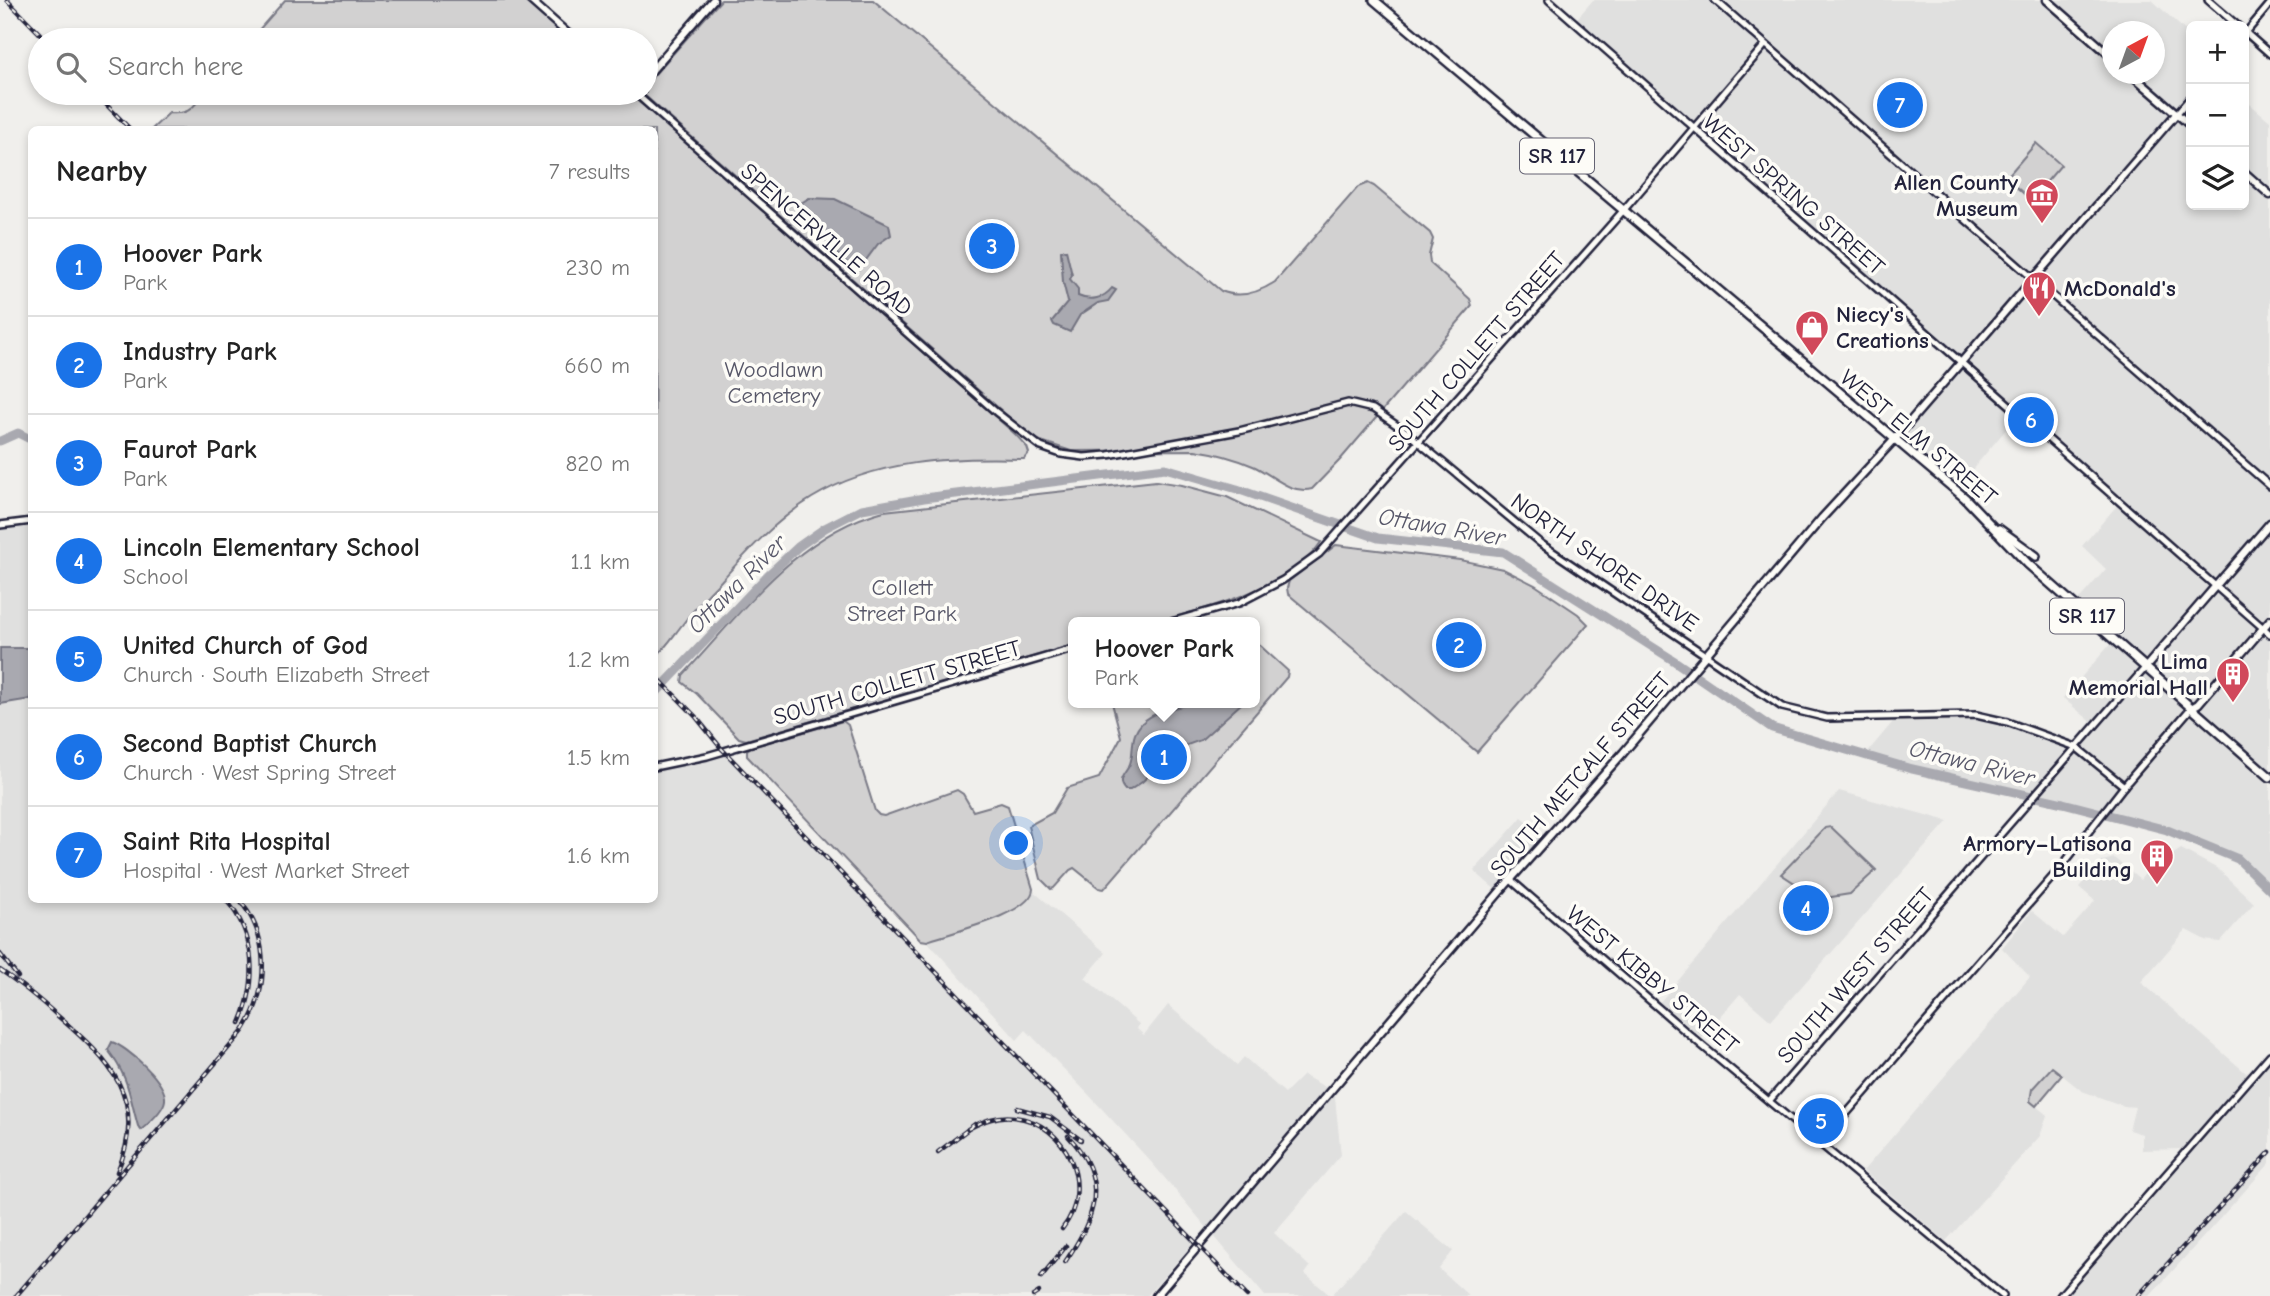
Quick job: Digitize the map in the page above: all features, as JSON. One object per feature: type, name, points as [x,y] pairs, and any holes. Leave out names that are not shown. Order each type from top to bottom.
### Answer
[{"type":"main road","points":[[530,0],[562,28]]},
{"type":"main road","points":[[658,63],[713,0]]},
{"type":"main road","name":"WEST ELM STREET","points":[[1374,0],[1622,212],[1965,498],[2028,564],[2270,777]]},
{"type":"main road","points":[[2047,0],[2102,48]]},
{"type":"main road","points":[[2143,84],[2186,122]]},
{"type":"main road","name":"SOUTH METCALF STREET","points":[[1156,1296],[1822,517],[1894,440],[2176,113]]},
{"type":"main road","points":[[2249,176],[2270,195]]},
{"type":"main road","name":"SOUTH WEST STREET","points":[[2145,668],[2270,523]]},
{"type":"main road","points":[[1993,526],[2036,556]]},
{"type":"main road","points":[[2191,708],[2213,687],[2270,620]]},
{"type":"street","name":"WEST SPRING STREET","points":[[1549,0],[2270,634]]},
{"type":"street","points":[[1714,0],[2270,486]]},
{"type":"street","points":[[2208,0],[2232,21]]},
{"type":"street","points":[[2249,27],[2270,4]]},
{"type":"street","points":[[2249,37],[2270,54]]},
{"type":"street","name":"SOUTH COLLETT STREET","points":[[1189,617],[1239,603],[1307,564],[1324,549],[1622,212],[1765,45]]},
{"type":"street","points":[[2176,113],[2186,102]]},
{"type":"street","name":"SPENCERVILLE ROAD","points":[[649,105],[996,412]]},
{"type":"street","name":"NORTH SHORE DRIVE","points":[[996,412],[1041,447],[1076,456],[1108,455],[1239,431],[1349,404],[1364,406],[1377,411],[1540,543],[1782,707],[1827,718],[1976,715],[2024,726],[2076,747],[2124,786]]},
{"type":"street","points":[[0,525],[28,522]]},
{"type":"street","name":"SOUTH COLLETT STREET","points":[[658,766],[695,759],[1068,650]]},
{"type":"street","name":"SOUTH WEST STREET","points":[[1769,1101],[2145,668]]},
{"type":"street","points":[[1821,1144],[2054,876],[2110,803],[2191,708]]},
{"type":"street","name":"WEST KIBBY STREET","points":[[1511,880],[1769,1101],[2003,1296]]},
{"type":"street","points":[[2060,1296],[2270,1055]]},
{"type":"shaded area","points":[[1593,0],[2152,0],[2186,31],[2186,210],[2249,210],[2249,103],[2270,121],[2270,884],[2238,859],[2167,830],[1908,768],[1865,755],[1897,717],[1976,715],[2007,722],[2077,747],[2095,725],[2063,698],[2114,640],[2074,605],[2106,569],[2082,546],[2120,502],[2019,414],[1955,490],[1894,440],[1960,363],[1574,22]]},
{"type":"shaded area","points":[[809,198],[835,199],[889,225],[891,235],[878,244],[856,271],[798,219],[798,205]]},
{"type":"shaded area","points":[[1066,250],[1072,275],[1070,279],[1078,289],[1078,296],[1092,299],[1101,297],[1112,288],[1116,290],[1108,301],[1098,303],[1080,315],[1070,332],[1054,325],[1052,321],[1068,302],[1063,282],[1061,251]]},
{"type":"shaded area","points":[[28,525],[28,903],[658,903],[658,769],[725,753],[1194,1242],[1147,1296],[0,1296],[0,529]]},
{"type":"shaded area","points":[[0,648],[28,648],[28,699],[0,704]]},
{"type":"shaded area","points":[[1174,708],[1236,708],[1201,740],[1176,749],[1142,782],[1130,790],[1125,790],[1121,780],[1131,762],[1135,734],[1139,726],[1158,713]]},
{"type":"shaded area","points":[[1839,791],[1948,821],[1771,1021],[1740,994],[1702,1038],[1660,1002]]},
{"type":"shaded area","points":[[1522,817],[1544,836],[1497,891],[1474,871]]},
{"type":"shaded area","points":[[2181,849],[2218,869],[2254,903],[2220,942],[2205,940],[2186,930],[2141,982],[2253,1079],[2270,1060],[2270,1163],[2150,1296],[2063,1296],[2183,1149],[2142,1150],[2142,1134],[2129,1130],[2135,1107],[2124,1106],[2082,1091],[2052,1067],[2032,1089],[2030,1101],[2047,1115],[2040,1136],[1946,1241],[1863,1171],[2030,977],[2002,948],[2032,911],[2063,937],[2095,901],[2079,887],[2103,861],[2114,858],[2140,880],[2147,871]]},
{"type":"shaded area","points":[[1033,891],[1106,953],[1085,978],[1139,1024],[1137,1029],[1144,1035],[1168,1005],[1237,1065],[1244,1057],[1285,1093],[1303,1075],[1327,1088],[1335,1098],[1341,1155],[1274,1233],[1310,1267],[1305,1274],[1331,1296],[1265,1296],[1152,1163],[1090,1096],[1026,1030],[1017,1040],[927,941],[1009,914]]},
{"type":"shaded area","points":[[112,1042],[145,1066],[164,1093],[162,1108],[141,1130],[124,1078],[108,1050]]},
{"type":"shaded area","points":[[1406,1211],[1453,1251],[1439,1269],[1469,1296],[1331,1296]]},
{"type":"green space","points":[[285,0],[525,0],[556,28],[260,28]]},
{"type":"green space","points":[[721,0],[873,0],[1221,291],[1235,295],[1249,294],[1275,282],[1358,187],[1368,183],[1430,233],[1433,239],[1430,263],[1470,299],[1472,306],[1312,489],[1296,489],[1253,466],[1203,451],[1071,451],[1038,440],[1020,427],[656,105],[658,105],[658,71]]},
{"type":"green space","name":"Woodlawn Cemetery","points":[[195,105],[644,105],[1016,435],[1029,453],[1024,459],[942,460],[888,468],[836,485],[812,498],[752,547],[658,654],[658,126],[155,126],[169,113],[182,113]]},
{"type":"green space","points":[[2036,143],[2061,165],[2031,200],[2006,178]]},
{"type":"green space","name":"Collett Street Park","points":[[1156,481],[1227,497],[1321,542],[1310,556],[1278,579],[1221,603],[1176,617],[1068,617],[1068,646],[746,740],[739,738],[682,682],[683,675],[749,602],[798,556],[824,537],[853,522],[884,511]]},
{"type":"green space","points":[[1336,545],[1460,560],[1503,569],[1535,585],[1578,614],[1588,624],[1477,752],[1288,594],[1289,581]]},
{"type":"green space","points":[[1260,646],[1288,671],[1287,677],[1104,889],[1074,868],[1051,889],[1041,879],[1028,826],[1052,813],[1067,788],[1099,778],[1121,737],[1113,708],[1260,708]]},
{"type":"green space","points":[[843,721],[848,725],[875,811],[879,815],[884,816],[957,790],[963,794],[973,811],[1001,803],[1008,806],[1033,889],[1029,898],[1019,907],[988,921],[927,941],[921,940],[747,756],[747,750],[751,747]]},
{"type":"green space","points":[[1831,827],[1876,870],[1850,894],[1819,899],[1781,874],[1825,828]]},
{"type":"green space","points":[[2052,1067],[2062,1075],[2036,1106],[2030,1101],[2032,1089]]},
{"type":"waterway","name":"Ottawa River","points":[[0,441],[18,433],[28,438]]},
{"type":"waterway","name":"Ottawa River","points":[[658,691],[798,547],[825,528],[862,509],[924,498],[1165,468],[1237,489],[1378,538],[1503,552],[1673,660],[1772,728],[1908,768],[2167,830],[2238,859],[2270,890]]},
{"type":"railway","points":[[7,0],[34,28]]},
{"type":"railway","points":[[107,105],[127,126]]},
{"type":"railway","points":[[658,678],[696,717],[721,748],[1247,1296]]},
{"type":"railway","points":[[228,903],[243,928],[251,959],[250,991],[240,1023]]},
{"type":"railway","points":[[16,1296],[243,1031],[252,1016],[262,982],[263,964],[257,930],[241,903]]},
{"type":"railway","points":[[0,954],[18,977]]},
{"type":"railway","points":[[0,970],[77,1033],[108,1066],[119,1084],[126,1103],[129,1124],[126,1146],[117,1172]]},
{"type":"railway","points":[[1017,1108],[1050,1117],[1081,1140]]},
{"type":"railway","points":[[968,1129],[990,1119],[1014,1117],[1033,1122],[1049,1131],[1071,1160],[1076,1177],[1072,1212],[1062,1229]]},
{"type":"railway","points":[[938,1152],[975,1124]]},
{"type":"railway","points":[[1065,1262],[1091,1214],[1094,1198],[1090,1168],[1068,1136]]},
{"type":"railway","points":[[2138,1296],[2270,1152]]},
{"type":"railway","points":[[1041,1277],[1066,1246]]},
{"type":"railway","points":[[1033,1296],[1039,1292]]},
{"type":"place","name":"Saint Rita Hospital","points":[[1900,105]]},
{"type":"place","name":"Allen County Museum","points":[[2042,225]]},
{"type":"place","name":"Faurot Park","points":[[992,246]]},
{"type":"place","name":"McDonald's","points":[[2039,318]]},
{"type":"place","name":"Niecy's Creations","points":[[1812,357]]},
{"type":"place","name":"Second Baptist Church","points":[[2031,420]]},
{"type":"place","name":"Industry Park","points":[[1459,645]]},
{"type":"place","name":"Lima Memorial Hall","points":[[2233,704]]},
{"type":"place","name":"Hoover Park","points":[[1164,757]]},
{"type":"place","name":"Armory–Latisona Building","points":[[2157,886]]},
{"type":"place","name":"Lincoln Elementary School","points":[[1806,908]]},
{"type":"place","name":"United Church of God","points":[[1821,1121]]}]
